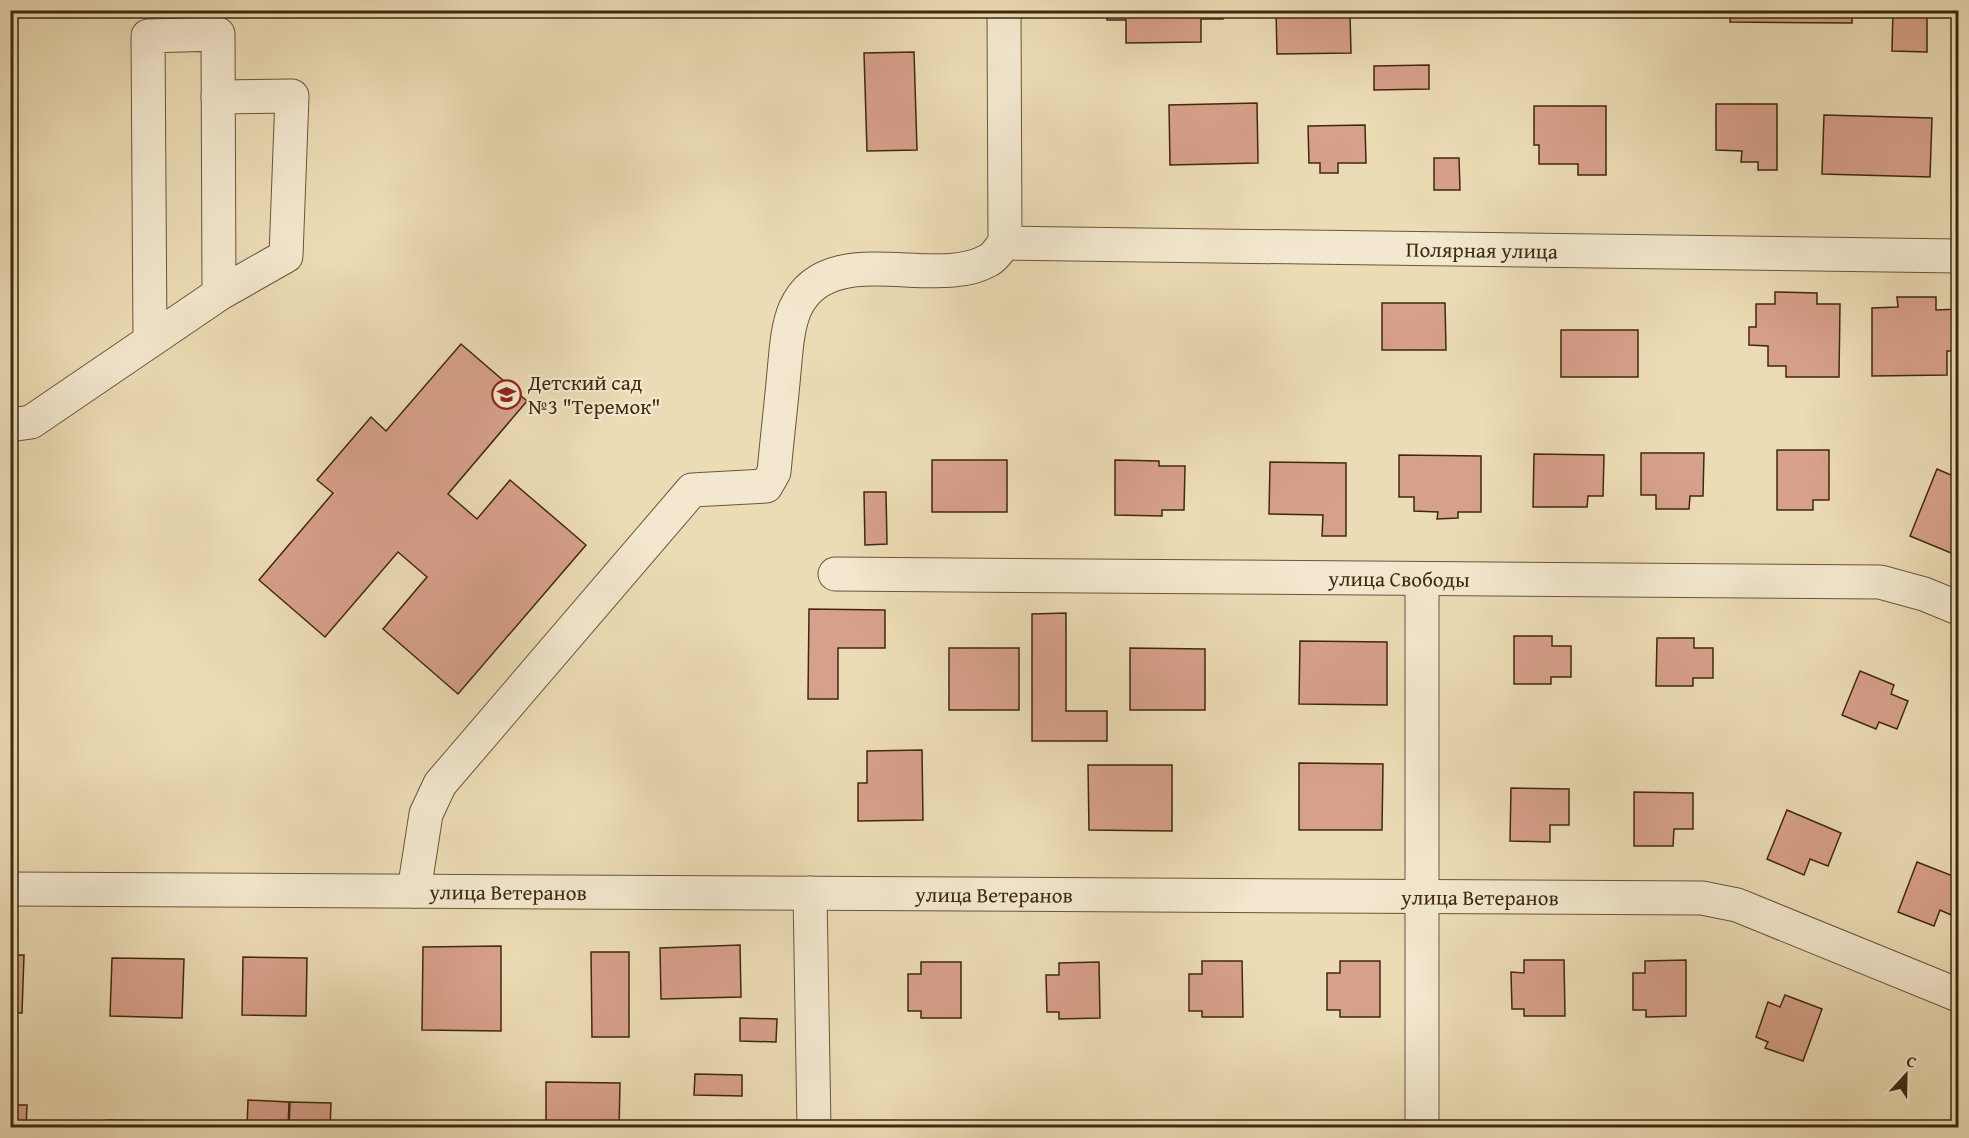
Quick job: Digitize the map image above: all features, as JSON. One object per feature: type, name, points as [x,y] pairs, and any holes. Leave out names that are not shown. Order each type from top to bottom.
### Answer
[{"type":"street","points":[[414,891],[426,814],[440,784],[692,490],[766,486],[774,472],[787,341],[795,309],[808,289],[826,276],[854,270],[963,267],[990,260],[1005,243],[1004,10]]},
{"type":"street","points":[[150,340],[148,36],[218,34],[219,294]]},
{"type":"street","points":[[10,425],[31,422],[219,294],[286,256],[292,96],[218,97]]},
{"type":"street","name":"Полярная улица","points":[[1005,243],[1959,256]]},
{"type":"street","name":"улица Свободы","points":[[835,574],[1880,582],[1924,594],[1959,608]]},
{"type":"street","points":[[1422,579],[1420,896],[1422,1128]]},
{"type":"street","name":"улица Ветеранов","points":[[10,889],[1702,898],[1737,905],[1959,995]]},
{"type":"street","points":[[810,893],[814,1128]]},
{"type":"building","points":[[1107,10],[1223,10],[1223,19],[1201,19],[1201,42],[1126,43],[1126,20],[1107,20]]},
{"type":"building","points":[[1276,10],[1313,10],[1313,16],[1350,15],[1351,53],[1277,54]]},
{"type":"building","points":[[1731,10],[1852,10],[1852,23],[1730,22]]},
{"type":"building","points":[[1893,10],[1927,10],[1927,52],[1892,51]]},
{"type":"building","points":[[914,52],[917,150],[867,151],[864,53]]},
{"type":"building","points":[[1429,65],[1429,89],[1374,90],[1374,66]]},
{"type":"building","points":[[1257,103],[1258,163],[1170,165],[1169,105]]},
{"type":"building","points":[[1716,104],[1777,104],[1777,170],[1758,170],[1758,162],[1741,162],[1742,151],[1716,150]]},
{"type":"building","points":[[1534,106],[1606,106],[1606,175],[1578,175],[1578,164],[1539,164],[1539,145],[1534,145]]},
{"type":"building","points":[[1824,115],[1932,118],[1930,177],[1822,174]]},
{"type":"building","points":[[1365,125],[1366,163],[1338,163],[1338,173],[1320,173],[1320,163],[1309,163],[1308,126]]},
{"type":"building","points":[[1434,158],[1459,158],[1460,190],[1434,190]]},
{"type":"building","points":[[1775,292],[1817,293],[1817,304],[1840,304],[1839,377],[1786,377],[1786,366],[1768,366],[1768,346],[1749,345],[1749,327],[1756,327],[1756,304],[1775,304]]},
{"type":"building","points":[[1897,297],[1936,297],[1936,310],[1958,309],[1958,351],[1947,351],[1947,375],[1872,376],[1872,308],[1898,307]]},
{"type":"building","points":[[1382,303],[1445,303],[1446,350],[1382,350]]},
{"type":"building","points":[[1561,330],[1638,330],[1638,377],[1561,377]]},
{"type":"building","points":[[461,344],[527,401],[448,494],[477,519],[510,480],[586,545],[458,694],[383,629],[427,577],[398,552],[325,637],[259,580],[333,493],[317,480],[371,417],[386,431]]},
{"type":"building","points":[[1777,450],[1829,450],[1829,500],[1813,500],[1813,510],[1777,510]]},
{"type":"building","points":[[1641,453],[1704,453],[1703,496],[1690,496],[1689,509],[1656,509],[1656,495],[1641,495]]},
{"type":"building","points":[[1534,454],[1604,455],[1603,496],[1588,496],[1587,507],[1533,507]]},
{"type":"building","points":[[1399,455],[1481,456],[1481,512],[1458,512],[1458,518],[1437,519],[1438,512],[1414,511],[1414,497],[1399,497]]},
{"type":"building","points":[[932,460],[1007,460],[1007,512],[932,512]]},
{"type":"building","points":[[1115,460],[1159,461],[1159,466],[1185,466],[1184,510],[1162,510],[1162,516],[1115,515]]},
{"type":"building","points":[[1270,462],[1346,463],[1346,536],[1322,536],[1323,515],[1269,514]]},
{"type":"building","points":[[1937,469],[1958,478],[1958,534],[1951,553],[1910,536]]},
{"type":"building","points":[[864,492],[886,492],[887,544],[865,545]]},
{"type":"building","points":[[809,609],[885,610],[885,648],[838,648],[838,699],[808,699]]},
{"type":"building","points":[[1066,613],[1066,711],[1107,711],[1107,741],[1032,741],[1032,614]]},
{"type":"building","points":[[1514,636],[1552,636],[1552,646],[1571,646],[1571,677],[1551,677],[1551,684],[1514,684]]},
{"type":"building","points":[[1657,638],[1694,638],[1694,648],[1713,648],[1713,678],[1693,678],[1693,686],[1656,686]]},
{"type":"building","points":[[1300,641],[1387,642],[1387,705],[1299,704]]},
{"type":"building","points":[[949,648],[1019,648],[1019,710],[949,710]]},
{"type":"building","points":[[1130,648],[1205,649],[1205,710],[1130,710]]},
{"type":"building","points":[[1860,671],[1894,685],[1891,694],[1908,701],[1897,729],[1879,722],[1876,729],[1842,715]]},
{"type":"building","points":[[922,750],[923,820],[858,821],[858,783],[867,783],[867,751]]},
{"type":"building","points":[[1299,763],[1383,764],[1382,830],[1299,830]]},
{"type":"building","points":[[1088,765],[1172,765],[1172,831],[1089,830]]},
{"type":"building","points":[[1511,788],[1569,789],[1569,825],[1550,825],[1550,842],[1510,841]]},
{"type":"building","points":[[1634,792],[1693,793],[1693,829],[1674,829],[1673,846],[1634,846]]},
{"type":"building","points":[[1787,810],[1841,833],[1828,866],[1810,859],[1804,875],[1767,859]]},
{"type":"building","points":[[1917,862],[1958,878],[1958,918],[1940,910],[1934,926],[1898,912]]},
{"type":"building","points":[[740,945],[741,997],[661,999],[660,948]]},
{"type":"building","points":[[501,946],[501,1031],[422,1030],[423,947]]},
{"type":"building","points":[[591,952],[629,952],[629,1037],[592,1037]]},
{"type":"building","points":[[10,955],[24,955],[22,1013],[10,1013]]},
{"type":"building","points":[[243,957],[307,958],[306,1016],[242,1015]]},
{"type":"building","points":[[112,958],[184,959],[182,1018],[110,1016]]},
{"type":"building","points":[[1524,960],[1564,960],[1565,1016],[1524,1016],[1524,1009],[1512,1009],[1511,972],[1524,973]]},
{"type":"building","points":[[1686,960],[1686,1016],[1646,1017],[1646,1010],[1633,1010],[1633,973],[1645,973],[1645,961]]},
{"type":"building","points":[[1202,961],[1242,961],[1243,1017],[1202,1017],[1202,1011],[1189,1011],[1189,974],[1202,974]]},
{"type":"building","points":[[1340,961],[1380,961],[1380,1017],[1340,1017],[1340,1010],[1327,1010],[1327,973],[1340,973]]},
{"type":"building","points":[[921,962],[961,962],[961,1018],[921,1018],[921,1011],[908,1011],[908,974],[921,974]]},
{"type":"building","points":[[1099,962],[1100,1018],[1059,1019],[1059,1012],[1047,1012],[1046,975],[1059,975],[1059,963]]},
{"type":"building","points":[[1785,995],[1822,1009],[1803,1061],[1765,1048],[1768,1042],[1756,1037],[1768,1002],[1780,1007]]},
{"type":"building","points":[[740,1018],[777,1019],[776,1042],[740,1041]]},
{"type":"building","points":[[695,1074],[742,1075],[742,1096],[694,1095]]},
{"type":"building","points":[[546,1082],[620,1083],[619,1128],[546,1128]]},
{"type":"building","points":[[248,1100],[289,1102],[288,1128],[247,1128]]},
{"type":"building","points":[[290,1102],[331,1103],[330,1128],[289,1128]]},
{"type":"building","points":[[10,1105],[27,1105],[26,1128],[10,1128]]},
{"type":"building","points":[[106,1120],[178,1121],[178,1128],[106,1128]]},
{"type":"building","points":[[901,1124],[950,1125],[950,1128],[901,1128]]},
{"type":"building","points":[[1043,1125],[1092,1126],[1092,1128],[1043,1128]]},
{"type":"building","points":[[1334,1125],[1383,1125],[1383,1128],[1334,1128]]},
{"type":"building","points":[[1765,1125],[1814,1125],[1813,1128],[1765,1128]]},
{"type":"building","points":[[1192,1126],[1241,1126],[1241,1128],[1192,1128]]},
{"type":"building","points":[[1626,1126],[1675,1127],[1675,1128],[1626,1128]]},
{"type":"place","name":"Детский сад №3 \"Теремок\"","points":[[507,394]]}]
